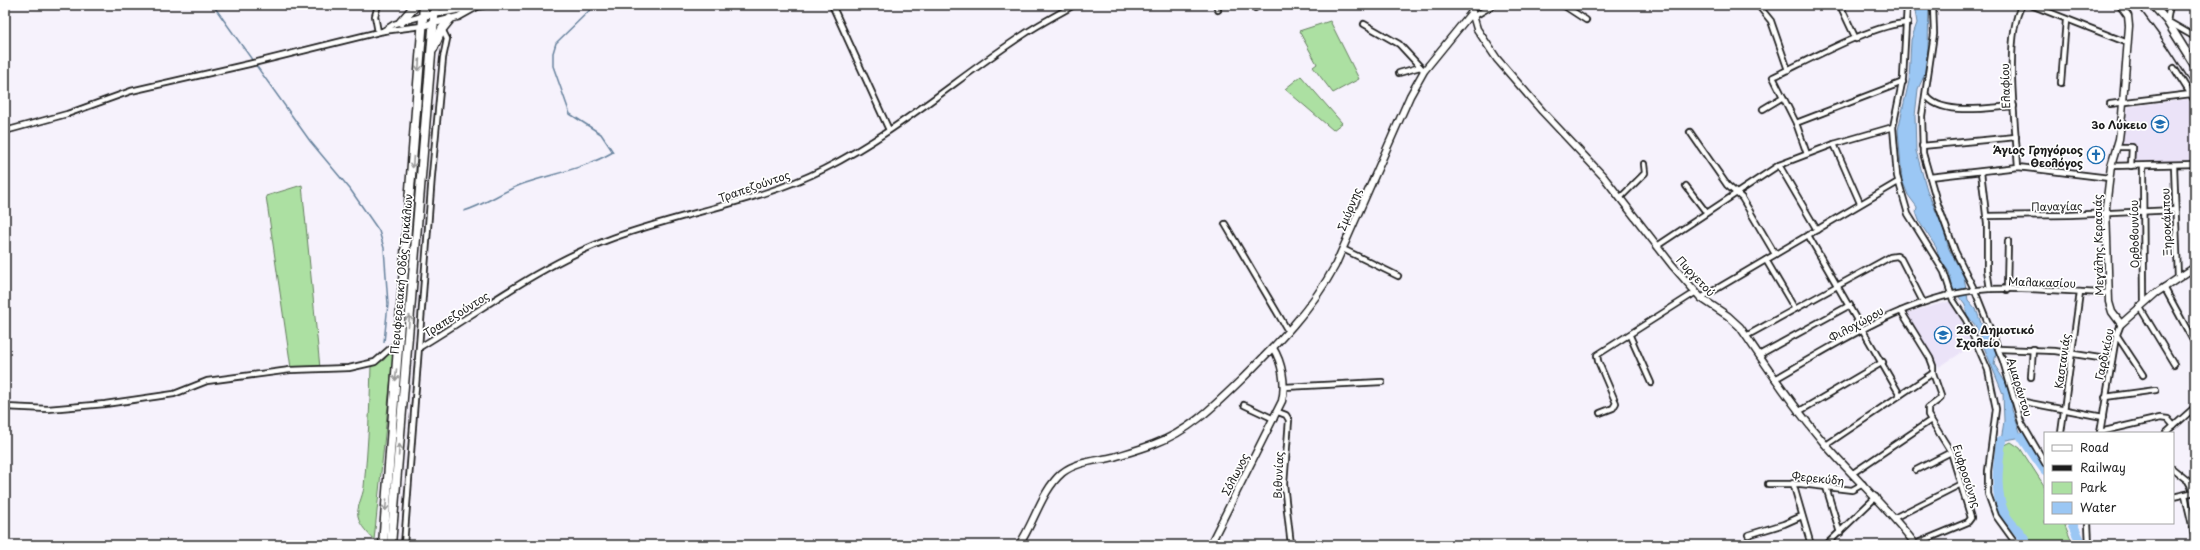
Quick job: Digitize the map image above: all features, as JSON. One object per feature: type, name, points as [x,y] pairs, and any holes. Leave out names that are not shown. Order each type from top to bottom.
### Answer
[{"type":"main road","points":[[401,22],[416,5]]},
{"type":"main road","name":"Περιφερειακή Οδός Τρικάλων","points":[[383,545],[424,5]]},
{"type":"main road","points":[[2153,5],[2167,21],[2195,66]]},
{"type":"main road","name":"Περιφερειακή Οδός Τρικάλων","points":[[391,545],[435,9]]},
{"type":"main road","points":[[431,53],[442,29],[450,19]]},
{"type":"street","points":[[378,5],[375,16],[380,32]]},
{"type":"street","points":[[380,32],[401,22],[423,16],[435,9],[465,6],[476,7],[484,5]]},
{"type":"street","points":[[832,5],[889,130]]},
{"type":"street","name":"Τραπεζούντος","points":[[420,346],[512,289],[591,246],[623,234],[723,207],[783,187],[843,159],[889,130],[1022,35],[1074,5]]},
{"type":"street","points":[[1216,5],[1218,10]]},
{"type":"street","name":"Πυργετού","points":[[1470,5],[1482,39],[1497,59],[1542,111],[1590,162],[1657,246],[1701,298],[1728,316],[1746,336],[1798,412],[1826,445],[1876,497],[1915,544]]},
{"type":"street","points":[[1473,15],[1493,5]]},
{"type":"street","points":[[1563,5],[1586,20]]},
{"type":"street","points":[[1758,5],[1771,21],[1788,70]]},
{"type":"street","points":[[1840,5],[1856,38]]},
{"type":"street","points":[[1907,5],[1908,23],[1903,82],[1893,127],[1898,182],[1908,214],[1944,272],[1951,296],[1977,342],[1990,376],[1996,409],[1988,471],[1988,494],[1996,516],[2018,545]]},
{"type":"street","name":"Αμαράντου","points":[[1933,5],[1934,34],[1925,88],[1926,95],[1922,107],[1922,146],[1930,177],[1955,251],[1975,291],[1999,349],[2012,386],[2014,400],[2025,432],[2044,461]]},
{"type":"street","name":"Ελαφίου","points":[[2018,167],[2014,106],[2013,50],[2016,22],[2022,5]]},
{"type":"street","points":[[2031,5],[2128,43]]},
{"type":"street","name":"Μεγάλης Κερασιάς","points":[[2120,5],[2129,21],[2128,43],[2124,102],[2109,178],[2106,213],[2108,293],[2111,310],[2121,324]]},
{"type":"street","points":[[2170,5],[2167,21],[2195,38]]},
{"type":"street","points":[[5,131],[67,114],[130,91],[265,61],[380,32],[422,26],[468,13],[476,7]]},
{"type":"street","name":"Σμύρνης","points":[[1019,545],[1049,489],[1066,470],[1080,464],[1127,453],[1163,440],[1189,426],[1222,398],[1273,348],[1288,331],[1324,284],[1343,249],[1398,119],[1422,69],[1473,15]]},
{"type":"street","points":[[2061,82],[2066,20]]},
{"type":"street","points":[[1807,154],[1796,123],[1773,77],[1856,38],[1887,26],[1908,23]]},
{"type":"street","points":[[1364,24],[1399,44],[1422,69]]},
{"type":"street","points":[[404,545],[434,155],[442,62],[447,39],[442,29]]},
{"type":"street","points":[[2174,68],[2195,101]]},
{"type":"street","points":[[1399,73],[1422,69]]},
{"type":"street","points":[[1796,123],[1903,82]]},
{"type":"street","points":[[2110,104],[2191,94]]},
{"type":"street","points":[[1926,95],[1937,105],[1950,108],[2014,106]]},
{"type":"street","points":[[1763,109],[1783,97]]},
{"type":"street","points":[[1657,246],[1706,212],[1779,165],[1834,144],[1893,127]]},
{"type":"street","points":[[1690,132],[1727,185],[1737,193],[1775,254]]},
{"type":"street","points":[[1922,146],[2016,137]]},
{"type":"street","points":[[1834,144],[1860,203]]},
{"type":"street","points":[[2116,147],[2132,147],[2130,166]]},
{"type":"street","points":[[1620,198],[1645,173],[1644,164]]},
{"type":"street","points":[[2111,166],[2195,164]]},
{"type":"street","points":[[1779,165],[1817,230]]},
{"type":"street","name":"Ξηροκάμπου","points":[[2174,165],[2178,278]]},
{"type":"street","name":"Ορθοβουνίου","points":[[2142,166],[2144,302]]},
{"type":"street","points":[[1930,177],[2018,167],[2109,178]]},
{"type":"street","points":[[1981,172],[1986,216],[1987,270],[1990,289]]},
{"type":"street","points":[[1701,298],[1898,182]]},
{"type":"street","points":[[1686,186],[1706,212]]},
{"type":"street","name":"Παναγίας","points":[[1986,216],[2175,210]]},
{"type":"street","points":[[1225,224],[1288,331]]},
{"type":"street","points":[[1808,235],[1839,285],[1900,395]]},
{"type":"street","points":[[2007,290],[2008,241]]},
{"type":"street","points":[[1343,249],[1398,276]]},
{"type":"street","points":[[1746,336],[1890,257],[1897,256],[1901,259],[1922,302]]},
{"type":"street","points":[[1766,260],[1795,309]]},
{"type":"street","name":"Γαρδικίου","points":[[2100,432],[2116,334],[2121,324],[2144,302],[2164,287],[2195,268]]},
{"type":"street","points":[[2164,287],[2195,344]]},
{"type":"street","name":"Μαλακασίου","points":[[1951,296],[1990,289],[2108,293]]},
{"type":"street","points":[[1600,413],[1613,408],[1616,403],[1598,363],[1597,355],[1630,336],[1696,292]]},
{"type":"street","name":"Καστανιάς","points":[[2060,432],[2080,292]]},
{"type":"street","name":"Φιλοχώρου","points":[[1775,379],[1864,329],[1901,311],[1922,302],[1951,296]]},
{"type":"street","points":[[1759,355],[1850,305]]},
{"type":"street","points":[[2139,306],[2174,364]]},
{"type":"street","points":[[1853,473],[1931,420],[1928,415],[1928,408],[1940,399],[1941,396],[1932,373],[1933,366],[1930,358],[1901,311]]},
{"type":"street","points":[[2116,334],[2143,375]]},
{"type":"street","points":[[1630,336],[1651,383]]},
{"type":"street","points":[[5,407],[48,409],[105,404],[174,394],[207,381],[290,370],[349,368],[375,362],[392,347],[399,345]]},
{"type":"street","points":[[1273,348],[1278,359],[1284,387],[1382,382]]},
{"type":"street","points":[[1999,349],[2033,349],[2072,353],[2112,360]]},
{"type":"street","points":[[2031,377],[2033,349]]},
{"type":"street","points":[[1798,412],[1883,362]]},
{"type":"street","points":[[1826,445],[1932,373]]},
{"type":"street","name":"Σόλωνος","points":[[1210,545],[1278,412],[1282,401],[1284,387]]},
{"type":"street","points":[[2105,397],[2156,390]]},
{"type":"street","points":[[2014,400],[2103,416]]},
{"type":"street","points":[[1244,405],[1274,419]]},
{"type":"street","points":[[2167,432],[2195,406]]},
{"type":"street","name":"Βιθυνίας","points":[[1278,412],[1286,415],[1289,420],[1284,484],[1291,545]]},
{"type":"street","points":[[2104,432],[2160,418],[2168,419],[2174,426]]},
{"type":"street","name":"Ευφροσύνης","points":[[1915,544],[1968,522],[1971,518],[1951,452],[1931,420]]},
{"type":"street","points":[[1916,470],[1951,452]]},
{"type":"street","points":[[2174,470],[2188,481],[2194,492],[2174,497]]},
{"type":"street","name":"Φερεκύδη","points":[[1768,484],[1793,484],[1852,490],[1863,484]]},
{"type":"street","points":[[1793,484],[1811,545]]},
{"type":"street","points":[[1894,518],[1960,485]]},
{"type":"street","points":[[1826,487],[1840,533]]},
{"type":"street","points":[[2184,495],[2195,538]]},
{"type":"street","points":[[1826,545],[1876,497]]},
{"type":"street","points":[[1748,535],[1784,524],[1802,516]]},
{"type":"street","points":[[2088,524],[2089,545]]},
{"type":"shaded area","name":"3ο Λύκειο","points":[[2188,99],[2195,112],[2195,137],[2192,137],[2195,160],[2133,163],[2135,144],[2122,145],[2128,107]]},
{"type":"shaded area","name":"28ο Δημοτικό Σχολείο","points":[[1951,301],[1963,323],[1972,346],[1939,367],[1906,313]]},
{"type":"green space","points":[[1330,21],[1359,79],[1333,93],[1313,67],[1317,64],[1299,31]]},
{"type":"green space","points":[[1301,76],[1342,123],[1333,130],[1285,89]]},
{"type":"green space","points":[[302,185],[320,368],[291,368],[266,196]]},
{"type":"green space","points":[[388,354],[391,354],[393,357],[374,540],[360,523],[358,513],[363,491],[369,427],[371,366],[384,360]]},
{"type":"green space","points":[[2011,442],[2020,448],[2044,485],[2044,524],[2064,524],[2073,545],[2030,545],[2007,513],[2001,498],[1999,480],[2003,446]]},
{"type":"water","points":[[1914,5],[1929,5],[1928,48],[1924,76],[1918,89],[1915,116],[1916,151],[1927,190],[1943,228],[1949,249],[1964,277],[1968,300],[1976,309],[1982,326],[1993,342],[1996,353],[1994,364],[2012,393],[2012,410],[2022,437],[2001,441],[2004,421],[2003,394],[1975,325],[1967,315],[1965,305],[1953,289],[1949,272],[1939,257],[1936,247],[1920,223],[1916,212],[1917,207],[1908,195],[1902,180],[1898,130],[1909,81],[1911,40],[1917,23]]},
{"type":"waterway","points":[[213,5],[310,141],[350,189],[379,231],[384,248],[388,304],[384,342]]},
{"type":"waterway","points":[[464,211],[478,206],[520,185],[591,163],[613,152],[601,134],[570,114],[553,66],[553,53],[556,43],[595,5]]},
{"type":"waterway","points":[[2022,437],[2044,469]]},
{"type":"waterway","points":[[2001,441],[1998,481],[2000,501],[2007,518],[2028,545]]},
{"type":"waterway","points":[[2072,524],[2082,545]]},
{"type":"railway","points":[[2137,5],[2168,47],[2195,89]]},
{"type":"place","name":"3ο Λύκειο","points":[[2160,124]]},
{"type":"place","name":"Άγιος Γρηγόριος Θεολόγος","points":[[2096,155]]},
{"type":"place","name":"28ο Δημοτικό Σχολείο","points":[[1943,335]]}]
